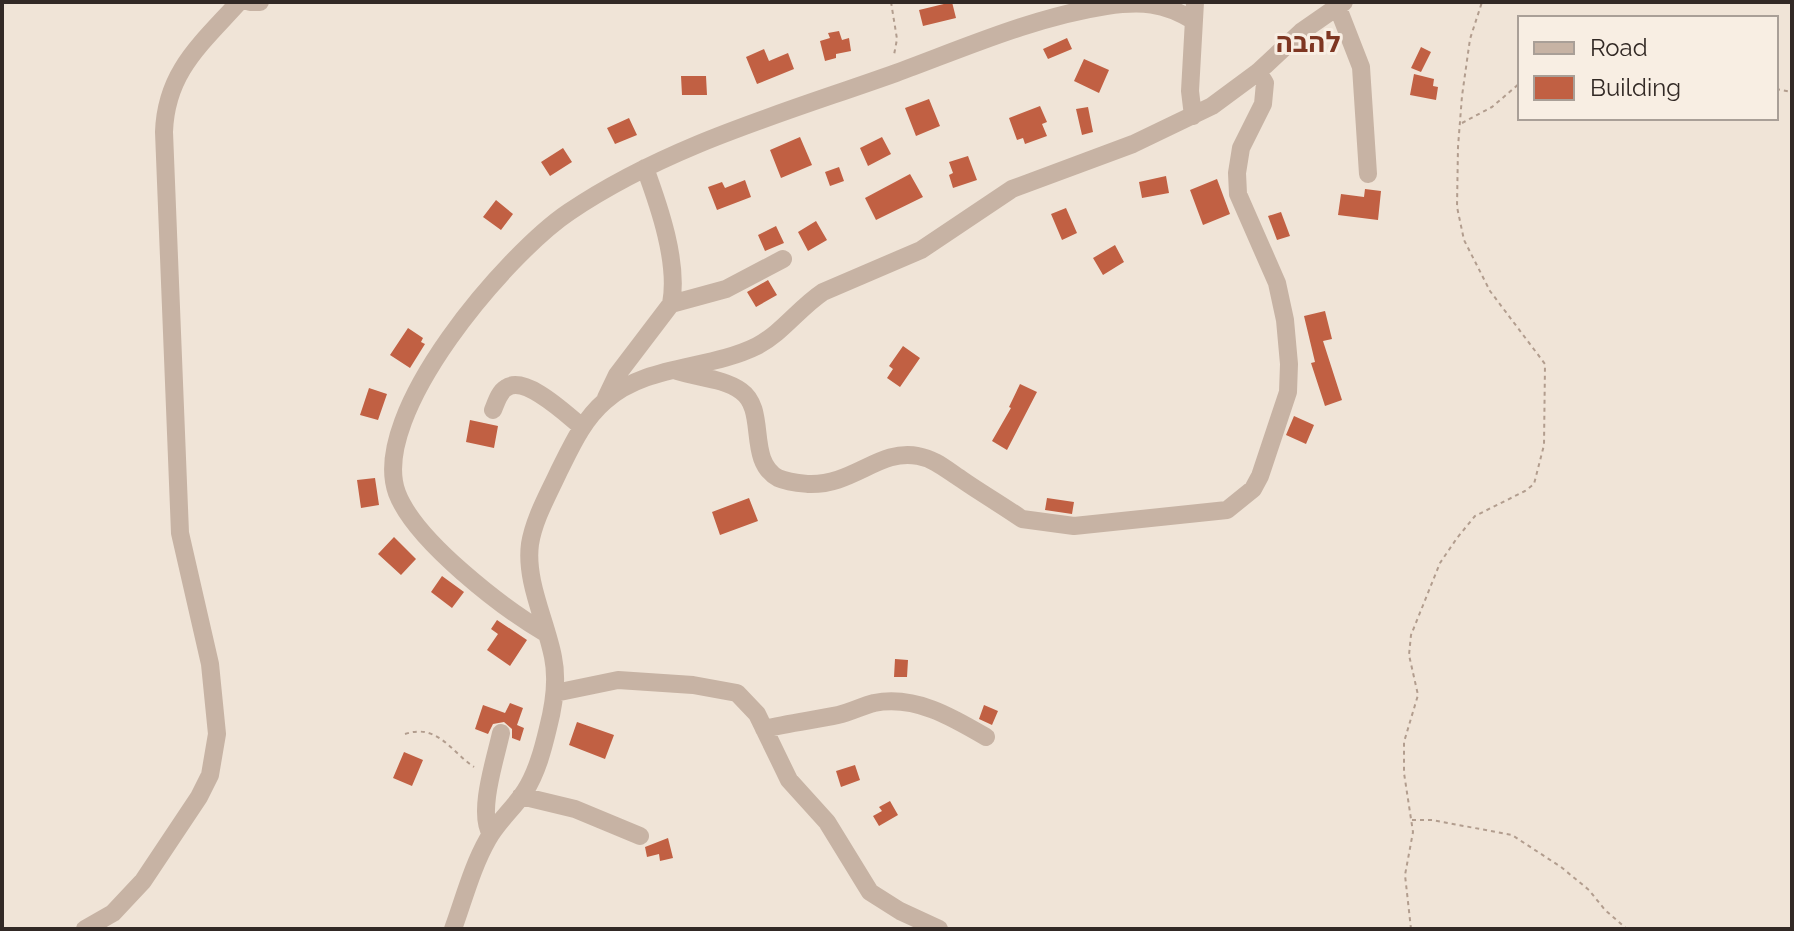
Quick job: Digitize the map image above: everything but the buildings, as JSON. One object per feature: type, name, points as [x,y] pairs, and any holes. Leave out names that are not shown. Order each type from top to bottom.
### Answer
[{"type":"street","points":[[85,929],[113,913],[143,881],[199,797],[210,775],[214,756],[216,705],[210,664],[185,560],[179,519],[164,132],[167,101],[178,72],[239,2]]},
{"type":"street","points":[[250,2],[260,2]]},
{"type":"street","points":[[1193,116],[1190,91],[1195,2]]},
{"type":"street","points":[[547,634],[475,583],[416,525],[404,508],[394,483],[398,445],[406,416],[442,348],[504,269],[535,237],[567,213],[672,154],[1012,30],[1107,6],[1161,5],[1194,21]]},
{"type":"street","points":[[453,929],[477,861],[491,834],[533,776],[542,751],[555,693],[556,673],[533,577],[530,544],[539,515],[582,427],[605,401],[630,384],[709,363],[757,346],[823,292],[921,250],[1012,189],[1133,144],[1212,106],[1258,72],[1301,32],[1341,5],[1361,67],[1368,174]]},
{"type":"street","points":[[675,370],[732,385],[748,397],[753,406],[761,455],[775,476],[785,480],[829,483],[858,473],[874,462],[908,455],[921,456],[941,465],[1022,519],[1036,522],[1074,526],[1227,510],[1253,489],[1288,392],[1285,320],[1277,283],[1238,194],[1241,148],[1263,104],[1265,83],[1258,72]]},
{"type":"street","points":[[605,401],[617,375],[671,304],[672,271],[658,202],[645,168]]},
{"type":"street","points":[[671,304],[726,289],[783,259]]},
{"type":"street","points":[[493,410],[502,392],[516,385],[537,392],[582,427]]},
{"type":"street","points":[[555,693],[618,680],[664,682],[737,693],[757,714],[789,780],[827,822],[870,892],[902,921],[939,929]]},
{"type":"street","points":[[764,729],[852,712],[872,703],[890,702],[929,708],[949,715],[986,737]]},
{"type":"street","points":[[491,834],[487,828],[486,807],[501,733]]},
{"type":"street","points":[[521,796],[575,809],[640,836]]},
{"type":"path","points":[[889,75],[897,39],[891,2]]},
{"type":"path","points":[[1411,929],[1405,875],[1413,832],[1404,742],[1418,695],[1409,655],[1411,635],[1440,563],[1457,538],[1475,516],[1516,497],[1534,484],[1544,445],[1545,364],[1490,291],[1464,240],[1457,207],[1460,124],[1470,39],[1482,2]]},
{"type":"path","points":[[1460,124],[1492,107],[1518,85]]},
{"type":"path","points":[[405,734],[416,730],[431,733],[446,741],[472,767],[493,774]]},
{"type":"path","points":[[1411,820],[1432,820],[1512,835],[1579,882],[1627,929]]},
{"type":"district","name":"להבה","points":[[1308,42]]}]
